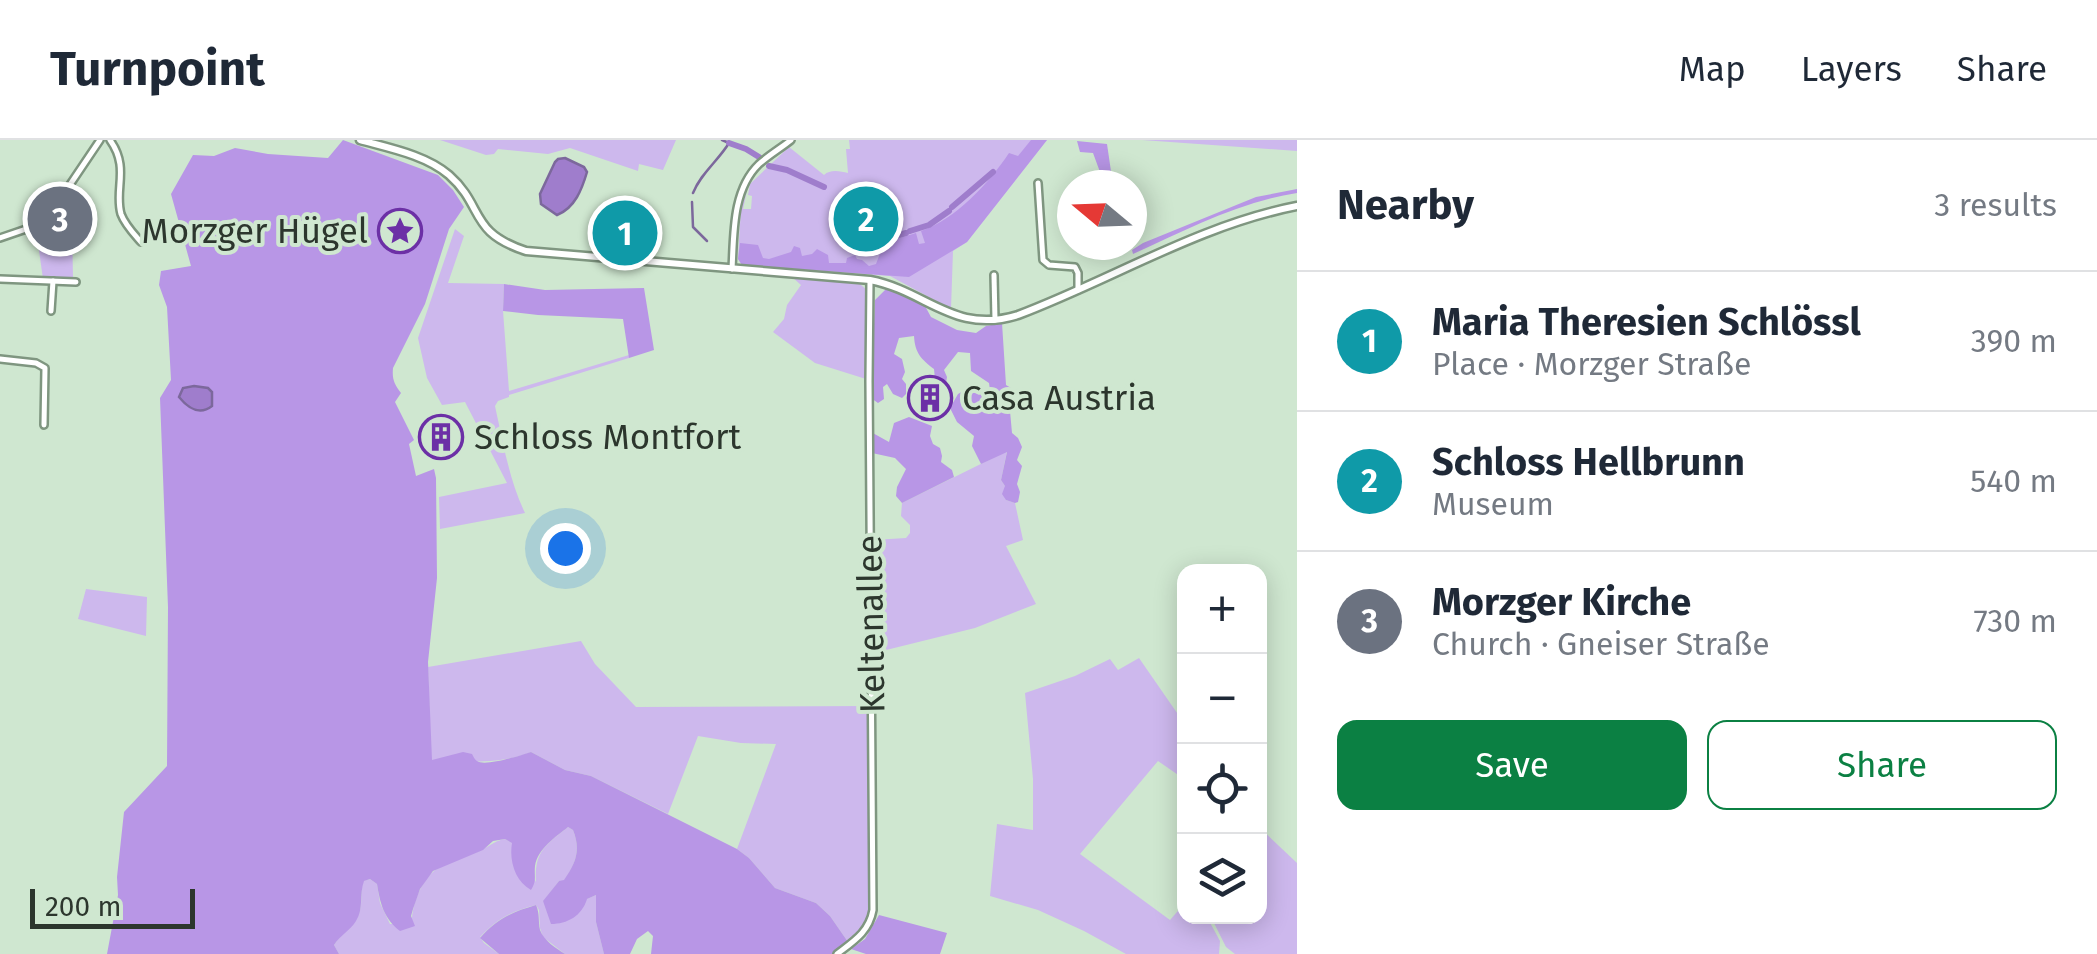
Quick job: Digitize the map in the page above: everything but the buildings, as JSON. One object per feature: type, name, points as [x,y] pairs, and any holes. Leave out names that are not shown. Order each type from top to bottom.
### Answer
[{"type":"street","points":[[0,238],[35,226],[61,198],[100,140]]},
{"type":"street","points":[[110,140],[120,160],[120,212],[141,242]]},
{"type":"street","points":[[360,140],[442,170],[460,187],[486,230],[513,246],[538,252],[870,280],[973,320],[1018,315],[1208,232],[1297,206]]},
{"type":"street","points":[[732,269],[737,208],[746,181],[757,166],[792,140]]},
{"type":"street","points":[[1038,183],[1043,261],[1075,267],[1078,290]]},
{"type":"street","points":[[994,275],[995,320]]},
{"type":"street","points":[[0,279],[76,282]]},
{"type":"street","name":"Keltenallee","points":[[837,954],[865,932],[873,910],[870,280]]},
{"type":"street","points":[[51,311],[53,281]]},
{"type":"street","points":[[0,359],[36,363],[44,368],[44,424]]},
{"type":"shaded area","points":[[343,140],[438,175],[464,207],[449,229],[425,304],[393,368],[394,381],[401,393],[395,402],[414,440],[409,444],[416,476],[434,469],[436,478],[437,578],[428,662],[432,760],[463,752],[488,763],[531,752],[565,770],[591,776],[737,849],[775,888],[816,903],[848,942],[844,954],[651,954],[653,936],[648,931],[637,939],[630,954],[604,954],[596,922],[596,895],[587,899],[573,918],[557,924],[551,924],[543,901],[564,880],[574,862],[577,844],[573,830],[568,827],[540,854],[531,890],[514,870],[512,843],[505,839],[493,841],[483,850],[433,871],[420,889],[413,909],[415,926],[400,931],[384,910],[377,884],[370,879],[364,881],[358,916],[334,945],[339,954],[107,954],[118,895],[124,812],[167,766],[168,607],[160,398],[171,380],[167,307],[159,285],[161,271],[191,266],[171,194],[193,155],[214,156],[235,148],[328,158]]},
{"type":"shaded area","points":[[440,140],[676,140],[663,170],[639,164],[638,171],[570,148],[548,154],[498,149],[486,155]]},
{"type":"shaded area","points":[[849,140],[1047,140],[967,242],[953,251],[951,309],[890,276],[742,265],[738,259],[741,208],[747,191],[743,209],[751,209],[750,184],[789,147],[824,175],[832,171],[848,173]]},
{"type":"shaded area","points":[[1031,140],[1047,140],[967,242],[909,277],[742,265],[738,259],[740,243],[758,245],[763,258],[769,259],[791,252],[794,246],[800,248],[802,256],[817,249],[828,255],[829,263],[846,263],[847,258],[855,255],[869,266],[876,264],[884,243],[916,233],[919,244],[925,243],[921,231],[959,209],[982,188],[1009,153],[1018,156]]},
{"type":"shaded area","points":[[1142,140],[1297,140],[1297,151]]},
{"type":"shaded area","points":[[1077,141],[1107,144],[1111,170],[1099,170],[1093,153],[1080,152]]},
{"type":"shaded area","points":[[565,158],[587,172],[573,203],[557,215],[541,204],[540,194],[555,162]]},
{"type":"shaded area","points":[[1297,189],[1297,193],[1254,203],[1147,248],[1147,241],[1256,197]]},
{"type":"shaded area","points":[[62,202],[72,221],[73,280],[43,279],[36,229],[52,208]]},
{"type":"shaded area","points":[[455,229],[464,236],[448,283],[504,284],[509,391],[629,358],[498,401],[495,406],[507,461],[525,513],[440,529],[439,497],[507,483],[465,402],[442,405],[427,378],[418,338]]},
{"type":"shaded area","points":[[791,276],[851,281],[869,292],[866,379],[815,363],[773,332],[801,285]]},
{"type":"shaded area","points":[[504,284],[545,290],[644,288],[654,350],[629,358],[623,319],[503,311]]},
{"type":"shaded area","points":[[887,288],[925,306],[931,317],[957,330],[976,333],[1002,323],[1006,385],[1015,398],[1010,411],[1012,433],[1022,447],[1017,460],[1022,466],[1018,502],[1006,500],[1002,494],[1007,452],[981,464],[972,446],[974,436],[957,422],[950,408],[965,390],[982,395],[990,390],[989,383],[971,371],[970,353],[958,352],[944,370],[947,377],[942,384],[935,379],[934,369],[919,355],[914,336],[899,338],[894,354],[902,359],[906,394],[902,398],[893,394],[887,384],[883,387],[884,399],[878,403],[871,398],[875,300]]},
{"type":"shaded area","points":[[194,386],[212,392],[212,406],[194,409],[179,397],[183,388]]},
{"type":"shaded area","points":[[909,417],[932,426],[933,444],[940,448],[941,462],[952,470],[954,477],[902,503],[896,496],[897,487],[906,469],[895,458],[872,453],[871,432],[889,442],[894,423]]},
{"type":"shaded area","points":[[1007,451],[1001,480],[1006,500],[1015,503],[1023,540],[1006,546],[1036,604],[975,628],[874,653],[873,540],[906,538],[910,525],[901,516],[902,503]]},
{"type":"shaded area","points":[[86,589],[147,597],[146,636],[78,619]]},
{"type":"shaded area","points":[[581,641],[595,664],[636,707],[870,706],[870,911],[854,937],[848,942],[816,903],[775,888],[737,849],[776,744],[698,736],[668,814],[531,752],[495,761],[431,761],[428,667]]},
{"type":"shaded area","points":[[1139,658],[1177,713],[1177,774],[1158,761],[1080,854],[1170,920],[1177,912],[1177,924],[1211,924],[1220,941],[1219,954],[1126,954],[1038,910],[990,896],[997,824],[1033,830],[1025,693],[1110,659],[1118,670]]},
{"type":"shaded area","points":[[568,827],[573,830],[577,844],[574,862],[564,881],[559,881],[543,902],[596,895],[596,922],[604,954],[565,954],[543,937],[536,905],[505,916],[480,937],[499,954],[339,954],[334,945],[359,913],[363,881],[370,879],[377,884],[380,903],[390,924],[412,924],[420,889],[437,869],[505,839],[513,843],[536,882],[539,856]]},
{"type":"shaded area","points":[[1267,835],[1297,863],[1297,954],[1235,954],[1226,947],[1214,924],[1267,924]]},
{"type":"shaded area","points":[[536,905],[542,934],[565,954],[499,954],[480,938],[505,917]]},
{"type":"shaded area","points":[[879,915],[947,933],[940,954],[866,954],[851,949],[865,939]]},
{"type":"waterway","points":[[693,193],[729,143],[722,140]]},
{"type":"waterway","points":[[729,143],[759,157]]},
{"type":"waterway","points":[[769,166],[824,187]]},
{"type":"waterway","points":[[952,207],[993,172]]},
{"type":"waterway","points":[[692,202],[693,227],[707,241]]},
{"type":"waterway","points":[[910,231],[929,225],[949,211]]},
{"type":"waterway","points":[[837,218],[842,231]]},
{"type":"waterway","points":[[843,234],[860,233]]},
{"type":"waterway","points":[[875,233],[885,239],[906,233]]},
{"type":"place","name":"Morzger Kirche","points":[[60,219]]},
{"type":"place","name":"Schloss Hellbrunn","points":[[866,219]]},
{"type":"place","name":"Morzger Hügel","points":[[400,231]]},
{"type":"place","name":"Maria Theresien Schlössl","points":[[625,233]]},
{"type":"place","name":"Casa Austria","points":[[930,398]]},
{"type":"place","name":"Schloss Montfort","points":[[441,437]]}]
